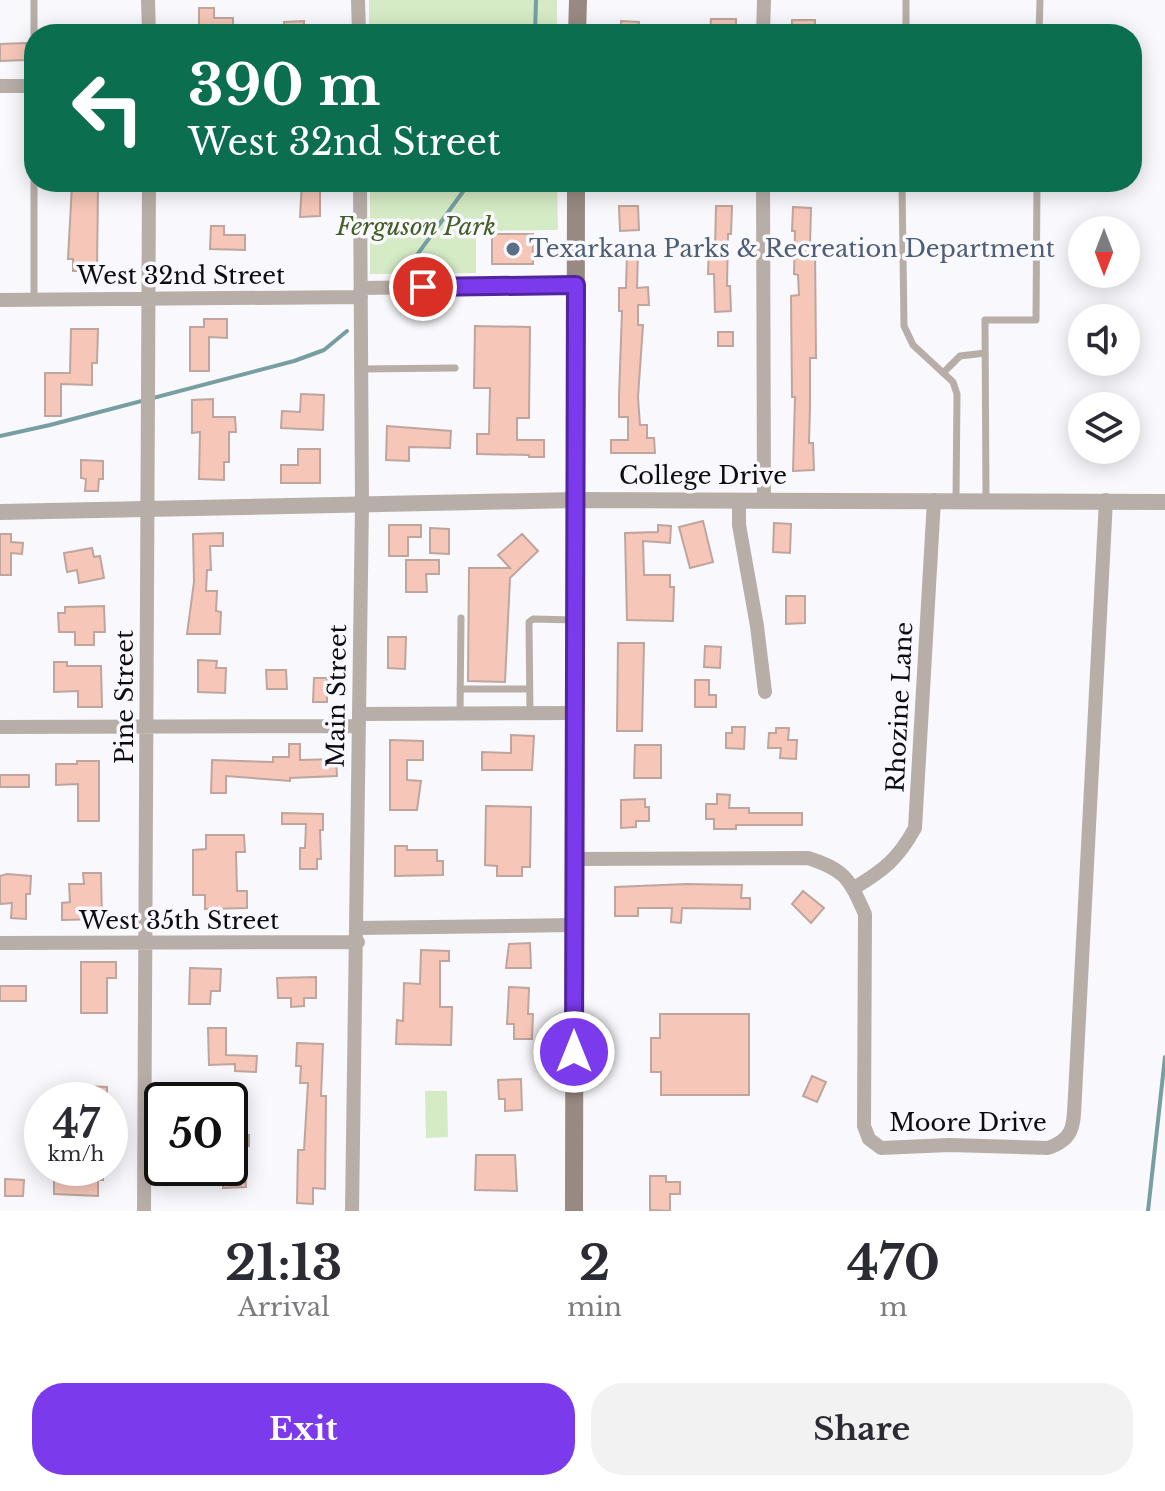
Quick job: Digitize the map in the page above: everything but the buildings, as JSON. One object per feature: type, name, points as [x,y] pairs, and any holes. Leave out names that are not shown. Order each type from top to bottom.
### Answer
[{"type":"main road","points":[[577,24],[578,0]]},
{"type":"main road","points":[[574,1211],[576,192]]},
{"type":"street","points":[[148,0],[149,24]]},
{"type":"street","points":[[358,0],[359,24]]},
{"type":"street","points":[[763,24],[764,0]]},
{"type":"street","points":[[0,86],[24,86]]},
{"type":"street","name":"Pine Street","points":[[144,1211],[149,192]]},
{"type":"street","name":"Main Street","points":[[352,1211],[362,504],[360,192]]},
{"type":"street","points":[[762,192],[764,500]]},
{"type":"street","name":"West 32nd Street","points":[[0,300],[576,285]]},
{"type":"street","name":"College Drive","points":[[0,512],[575,500],[1165,502]]},
{"type":"street","points":[[739,500],[739,525],[765,692]]},
{"type":"street","name":"Rhozine Lane","points":[[854,888],[893,861],[902,852],[915,828],[934,500]]},
{"type":"street","name":"Moore Drive","points":[[854,888],[865,914],[864,1126],[869,1139],[881,1148],[949,1145],[1048,1148],[1063,1142],[1073,1128],[1106,500]]},
{"type":"street","points":[[0,727],[148,727],[460,714],[575,713]]},
{"type":"street","points":[[575,859],[808,858],[836,868],[854,888]]},
{"type":"street","name":"West 35th Street","points":[[0,943],[147,943],[574,925]]},
{"type":"lane","points":[[34,0],[34,24]]},
{"type":"lane","points":[[906,0],[906,24]]},
{"type":"lane","points":[[1039,24],[1040,0]]},
{"type":"lane","points":[[34,192],[34,299]]},
{"type":"lane","points":[[902,192],[904,326],[913,345],[953,382],[957,394],[956,500]]},
{"type":"lane","points":[[986,500],[985,320],[1036,320],[1037,192]]},
{"type":"lane","points":[[943,373],[960,356],[985,353]]},
{"type":"lane","points":[[362,369],[455,368]]},
{"type":"lane","points":[[460,714],[461,618]]},
{"type":"lane","points":[[530,713],[529,622],[533,619],[575,620]]},
{"type":"lane","points":[[460,689],[529,689]]},
{"type":"green space","points":[[369,0],[557,0],[557,24],[369,24]]},
{"type":"green space","name":"Ferguson Park","points":[[370,192],[557,192],[558,230],[476,231],[476,273],[370,274]]},
{"type":"green space","points":[[425,1091],[447,1091],[448,1137],[426,1138]]},
{"type":"waterway","points":[[535,24],[536,0]]},
{"type":"waterway","points":[[409,266],[463,192]]},
{"type":"waterway","points":[[0,436],[294,361],[324,350],[347,331]]},
{"type":"waterway","points":[[1148,1211],[1165,1057]]},
{"type":"place","name":"Texarkana Parks & Recreation Department","points":[[513,249]]},
{"type":"route","points":[[423,287],[576,285],[574,1052]]}]
